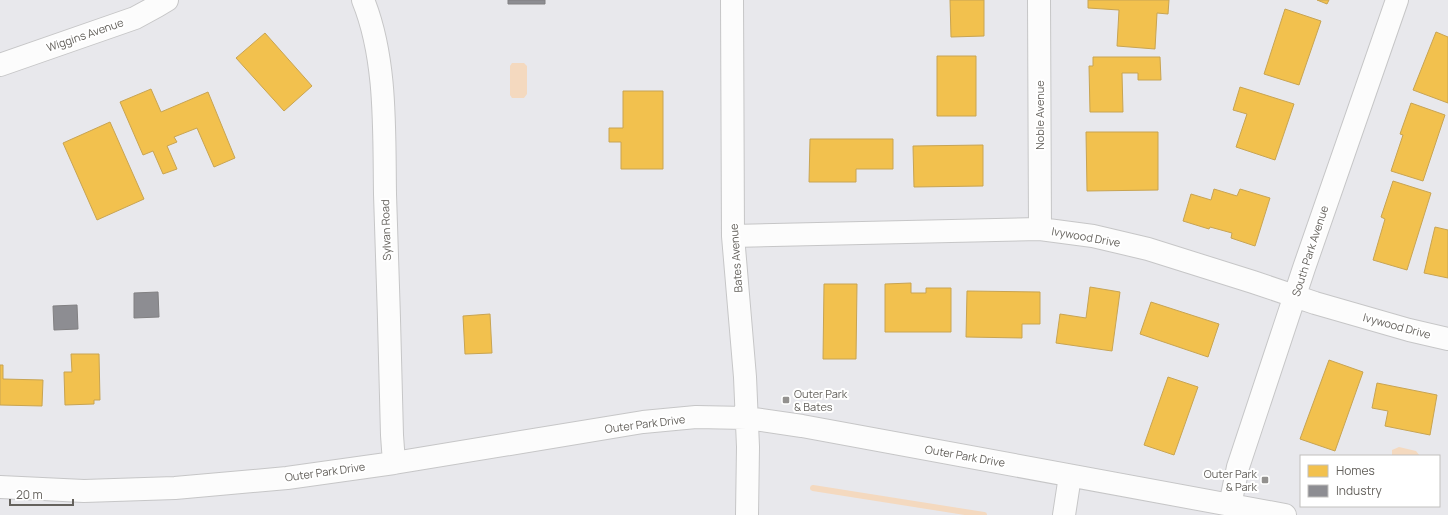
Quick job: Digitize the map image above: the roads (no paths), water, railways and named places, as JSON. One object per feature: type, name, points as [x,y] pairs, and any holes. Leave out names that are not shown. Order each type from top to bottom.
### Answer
[{"type":"street","name":"Wiggins Avenue","points":[[0,65],[135,18],[167,0]]},
{"type":"street","name":"Sylvan Road","points":[[363,0],[370,17],[379,56],[383,110],[394,463]]},
{"type":"street","name":"Bates Avenue","points":[[732,0],[733,236],[745,377],[747,418],[747,515]]},
{"type":"street","name":"Noble Avenue","points":[[1039,0],[1040,229]]},
{"type":"street","name":"South Park Avenue","points":[[1230,505],[1238,467],[1307,260],[1397,0]]},
{"type":"street","name":"Ivywood Drive","points":[[733,236],[1040,229],[1093,236],[1148,249],[1295,297],[1409,330],[1448,339]]},
{"type":"street","name":"Outer Park Drive","points":[[0,487],[84,491],[175,488],[287,478],[394,463],[643,422],[696,417],[747,418],[802,426],[1286,515]]},
{"type":"street","points":[[1064,515],[1070,476]]},
{"type":"waterway","points":[[813,488],[984,515]]},
{"type":"place","name":"Outer Park & Bates","points":[[786,400]]},
{"type":"place","name":"Outer Park & Park","points":[[1265,480]]}]
